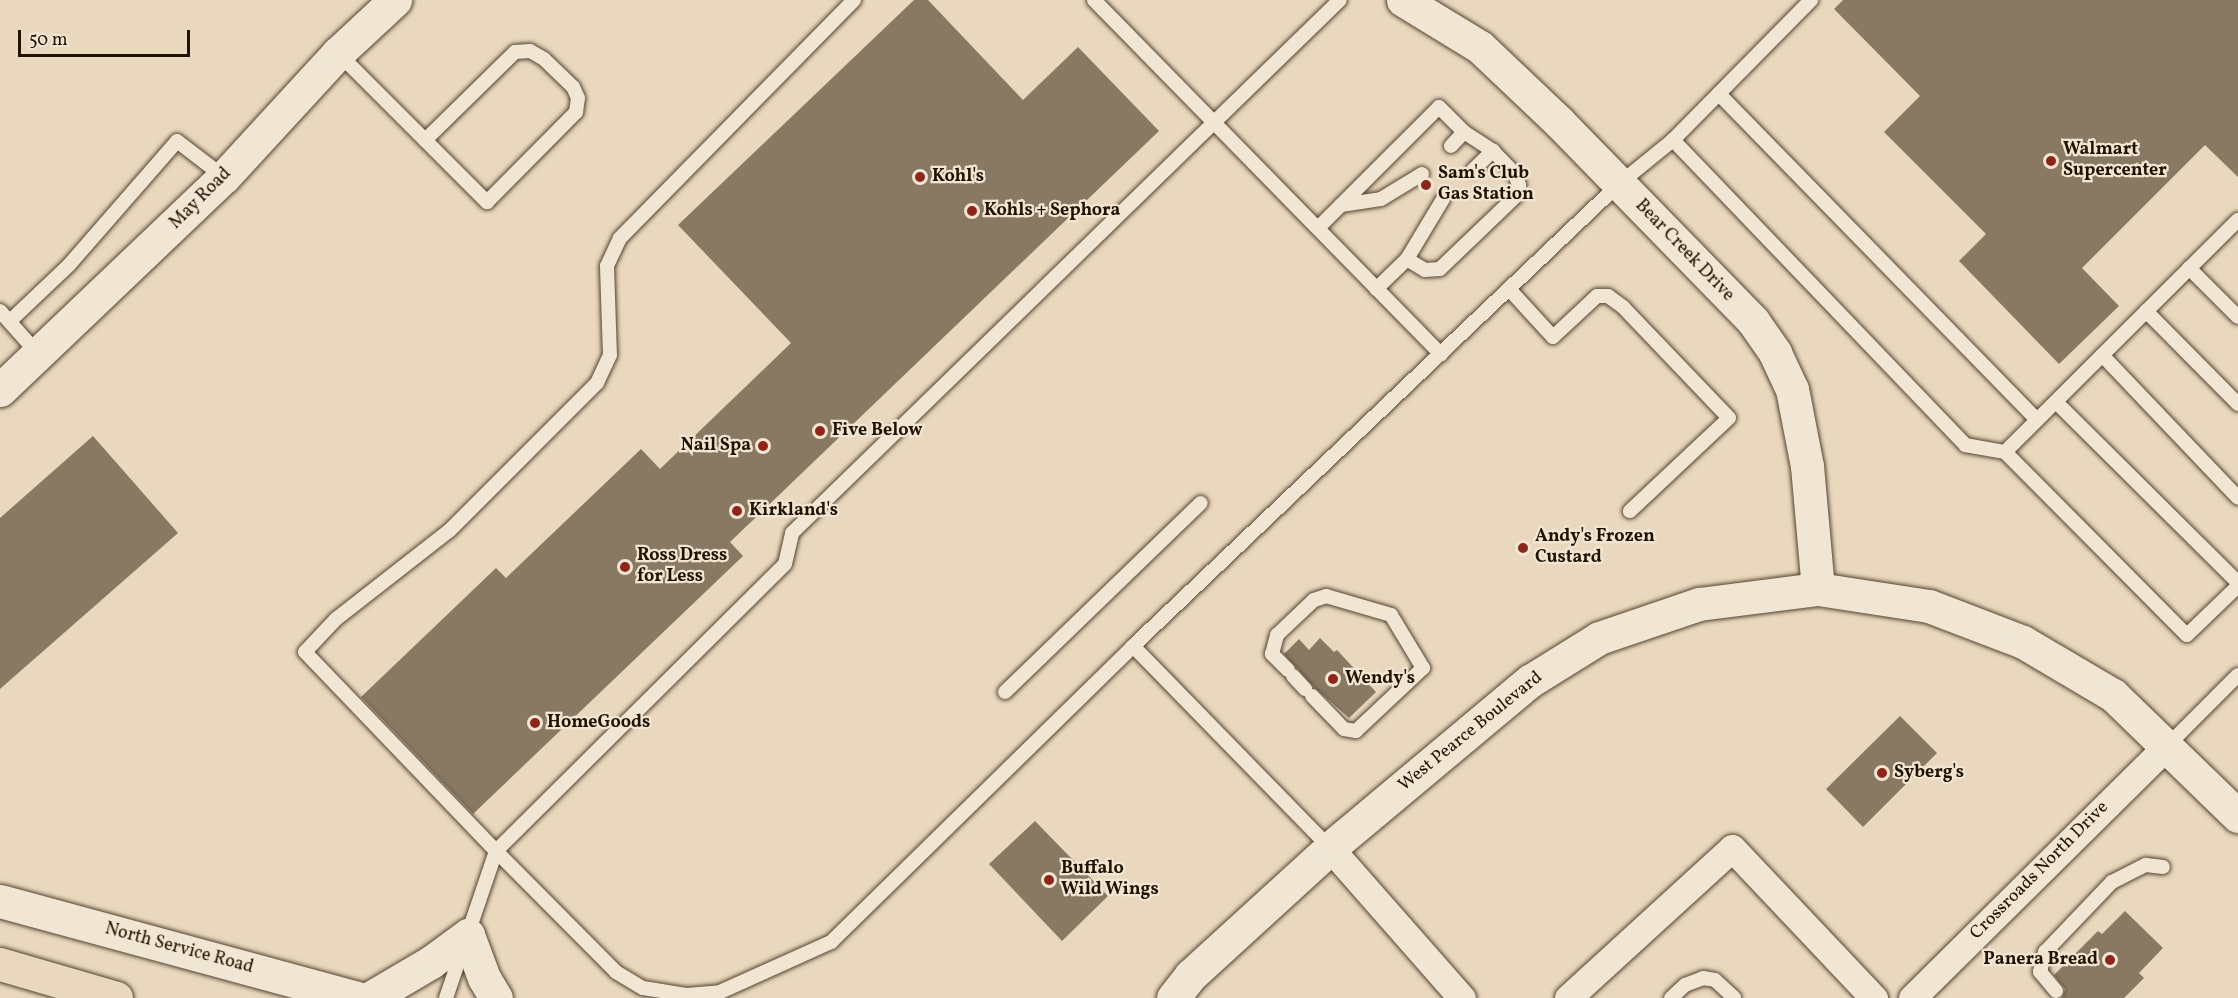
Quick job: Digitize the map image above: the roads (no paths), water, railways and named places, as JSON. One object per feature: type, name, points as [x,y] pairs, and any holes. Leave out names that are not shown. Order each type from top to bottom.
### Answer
[{"type":"highway","points":[[0,964],[116,998]]},
{"type":"street","name":"Bear Creek Drive","points":[[1403,0],[1480,47],[1753,321],[1775,352],[1792,388],[1807,466],[1818,589]]},
{"type":"street","name":"May Road","points":[[0,390],[224,177],[387,3]]},
{"type":"street","name":"West Pearce Boulevard","points":[[1152,998],[1181,987],[1330,848],[1530,681],[1599,638],[1700,604],[1818,589],[1929,606],[2023,642],[2113,695],[2168,745],[2238,816]]},
{"type":"street","name":"Crossroads North Drive","points":[[1912,998],[2168,745]]},
{"type":"street","points":[[1330,848],[1462,998]]},
{"type":"street","points":[[1569,998],[1732,848],[1874,998]]},
{"type":"street","name":"North Service Road","points":[[0,901],[358,998]]},
{"type":"street","points":[[370,998],[431,962],[468,935],[484,978],[496,998]]},
{"type":"lane","points":[[854,0],[620,238],[607,266],[610,355],[597,383],[450,530],[336,619],[305,652],[616,972],[643,987],[687,995],[720,992],[831,942],[1133,646],[1619,184],[1673,140],[1811,0]]},
{"type":"lane","points":[[1094,0],[1441,354]]},
{"type":"lane","points":[[446,998],[496,851],[785,564],[792,533],[1340,0]]},
{"type":"lane","points":[[338,53],[425,140],[487,202],[576,112],[578,99],[573,87],[544,58],[530,51],[515,52],[425,140]]},
{"type":"lane","points":[[1719,94],[2037,420]]},
{"type":"lane","points":[[1318,228],[1439,107],[1464,132],[1493,151],[1515,174],[1519,185],[1516,196],[1440,269],[1425,270],[1407,259]]},
{"type":"lane","points":[[1450,146],[1464,132]]},
{"type":"lane","points":[[1673,140],[1965,445],[2006,452],[2187,635],[2238,585],[2056,402]]},
{"type":"lane","points":[[39,355],[5,316],[69,265],[177,141],[224,177]]},
{"type":"lane","points":[[1473,170],[1493,151]]},
{"type":"lane","points":[[1341,205],[1381,199],[1422,174]]},
{"type":"lane","points":[[1376,289],[1407,259],[1443,199]]},
{"type":"lane","points":[[2006,452],[2189,268],[2237,223]]},
{"type":"lane","points":[[2189,268],[2238,317]]},
{"type":"lane","points":[[1509,289],[1553,336],[1596,296],[1608,296],[1623,307],[1729,418],[1630,511]]},
{"type":"lane","points":[[2146,311],[2238,404]]},
{"type":"lane","points":[[2102,356],[2238,498]]},
{"type":"lane","points":[[1005,692],[1201,503]]},
{"type":"lane","points":[[1326,596],[1391,615],[1423,668],[1356,731],[1344,729],[1291,673],[1272,654],[1277,635],[1314,600],[1326,596]]},
{"type":"lane","points":[[1133,646],[1330,848]]},
{"type":"lane","points":[[2168,745],[2238,675]]},
{"type":"lane","points":[[2056,992],[2040,972],[2045,952],[2112,882],[2146,865],[2163,867]]},
{"type":"lane","points":[[1671,998],[1684,985],[1703,978],[1715,980],[1734,998]]},
{"type":"place","name":"Walmart Supercenter","points":[[2051,161]]},
{"type":"place","name":"Kohl's","points":[[920,177]]},
{"type":"place","name":"Sam's Club Gas Station","points":[[1426,185]]},
{"type":"place","name":"Kohls + Sephora","points":[[972,211]]},
{"type":"place","name":"Five Below","points":[[820,431]]},
{"type":"place","name":"Nail Spa","points":[[763,446]]},
{"type":"place","name":"Kirkland's","points":[[737,511]]},
{"type":"place","name":"Andy's Frozen Custard","points":[[1523,548]]},
{"type":"place","name":"Ross Dress for Less","points":[[625,567]]},
{"type":"place","name":"Wendy's","points":[[1333,679]]},
{"type":"place","name":"HomeGoods","points":[[535,723]]},
{"type":"place","name":"Syberg's","points":[[1882,773]]},
{"type":"place","name":"Buffalo Wild Wings","points":[[1049,880]]},
{"type":"place","name":"Panera Bread","points":[[2110,960]]}]
